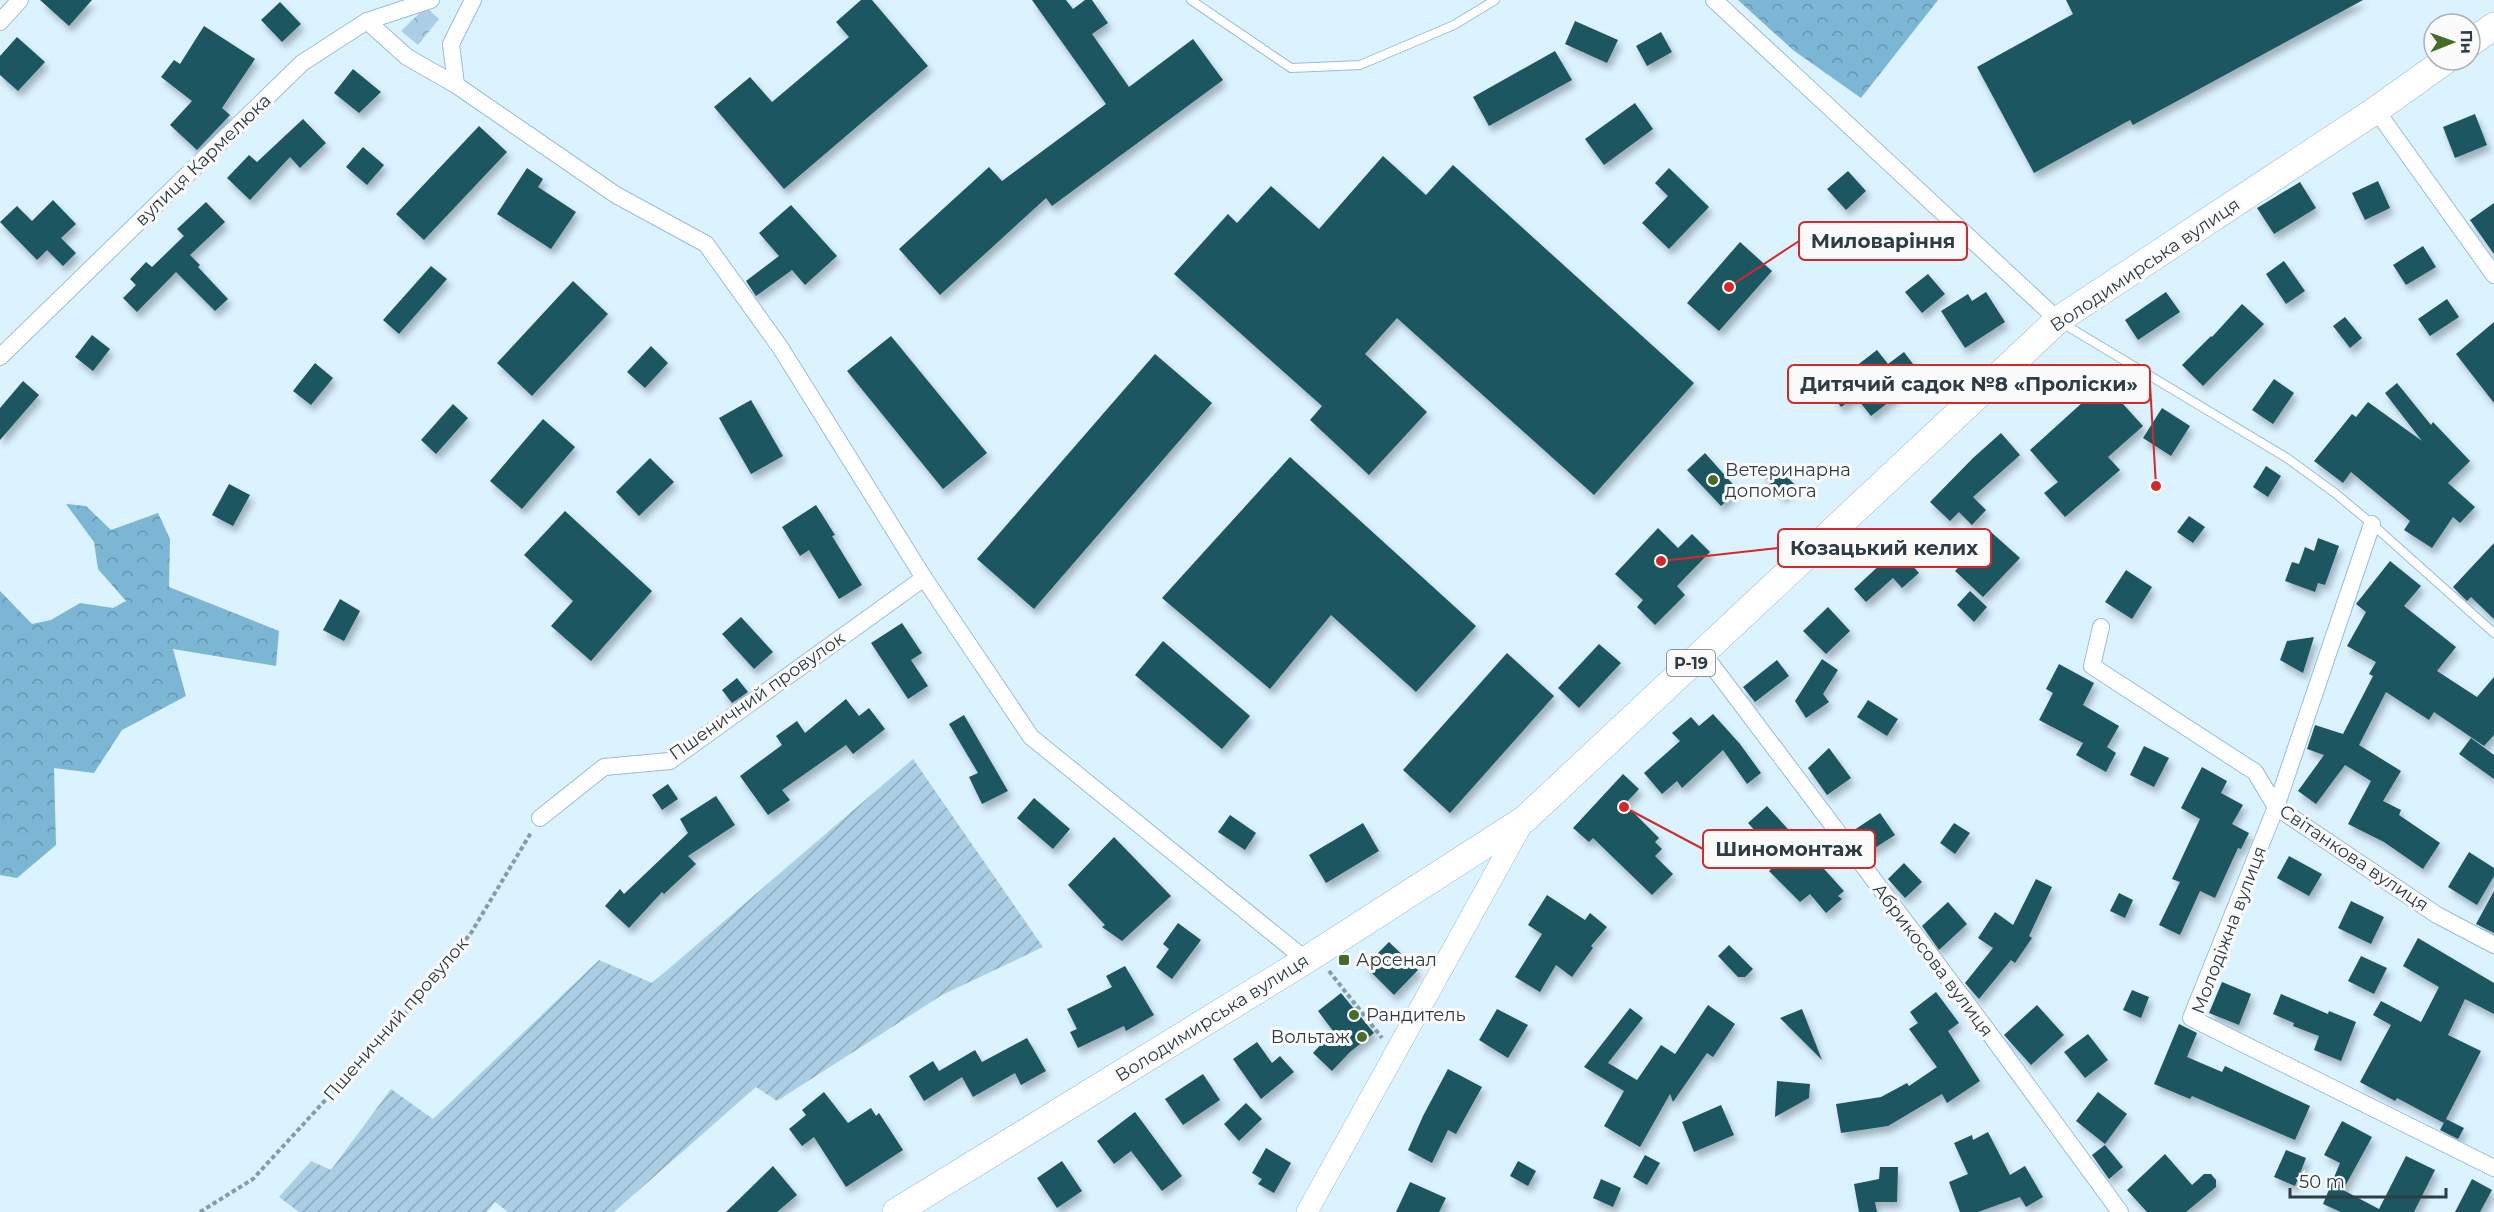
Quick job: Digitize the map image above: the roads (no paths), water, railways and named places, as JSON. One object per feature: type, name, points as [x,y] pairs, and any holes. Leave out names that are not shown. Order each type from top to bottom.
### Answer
[{"type":"main road","name":"Володимирська вулиця","points":[[896,1212],[1316,963],[1525,819],[2058,320],[2376,110],[2429,72]]},
{"type":"street","points":[[0,22],[20,0]]},
{"type":"street","name":"вулиця Кармелюка","points":[[0,357],[302,63],[367,21],[432,0]]},
{"type":"street","points":[[456,85],[451,44],[473,0]]},
{"type":"street","points":[[1714,0],[2058,320]]},
{"type":"street","points":[[367,21],[407,57],[456,85],[616,195],[706,244],[780,347],[924,578],[1031,737],[1316,963]]},
{"type":"street","points":[[2376,110],[2494,275]]},
{"type":"street","name":"Молодіжна вулиця","points":[[2372,524],[2276,807],[2192,1018],[2494,1168]]},
{"type":"street","name":"Пшеничний провулок","points":[[540,818],[604,767],[670,761],[924,578]]},
{"type":"street","name":"Світанкова вулиця","points":[[2101,627],[2092,666],[2255,772],[2276,807],[2438,915],[2494,945]]},
{"type":"street","name":"Абрикосова вулиця","points":[[1702,652],[1984,1026],[2115,1208]]},
{"type":"street","name":"Володимирська вулиця","points":[[1307,1212],[1525,819]]},
{"type":"street","points":[[2096,1212],[2115,1208]]},
{"type":"lane","points":[[1191,0],[1291,68],[1360,65],[1454,25],[1495,0]]},
{"type":"lane","points":[[2058,320],[2287,458],[2372,524],[2494,633]]},
{"type":"place","name":"Миловаріння","points":[[1729,287]]},
{"type":"place","name":"Ветеринарна допомога","points":[[1713,480]]},
{"type":"place","name":"Дитячий садок №8 «Проліски»","points":[[2156,486]]},
{"type":"place","name":"Козацький келих","points":[[1661,561]]},
{"type":"place","name":"Шиномонтаж","points":[[1624,807]]},
{"type":"place","name":"Арсенал","points":[[1344,960]]},
{"type":"place","name":"Рандитель","points":[[1354,1015]]},
{"type":"place","name":"Вольтаж","points":[[1362,1037]]}]
